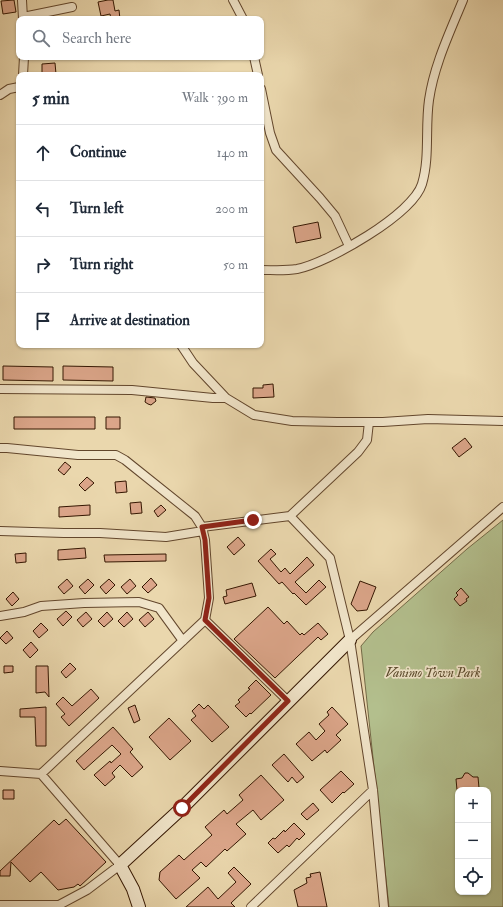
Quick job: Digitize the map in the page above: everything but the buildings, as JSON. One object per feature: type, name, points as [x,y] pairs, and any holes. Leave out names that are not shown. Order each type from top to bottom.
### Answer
[{"type":"street","points":[[22,0],[23,16]]},
{"type":"street","points":[[233,0],[241,16]]},
{"type":"street","points":[[264,270],[280,271],[297,269],[335,254],[377,230],[416,197],[422,185],[426,161],[426,126],[432,83],[440,57],[463,0]]},
{"type":"street","points":[[32,16],[72,7]]},
{"type":"street","points":[[23,72],[24,60]]},
{"type":"street","points":[[255,60],[257,72]]},
{"type":"street","points":[[0,95],[9,88],[16,87]]},
{"type":"street","points":[[264,104],[270,133],[276,150],[320,198],[334,216],[349,246]]},
{"type":"street","points":[[183,348],[193,363],[226,398],[254,415],[292,420],[369,422],[428,419],[503,421]]},
{"type":"street","points":[[0,389],[132,390],[226,398]]},
{"type":"street","points":[[0,531],[100,533],[166,537],[203,529],[290,516],[358,452],[367,440],[369,422]]},
{"type":"street","points":[[0,448],[78,455],[116,455],[125,460],[195,516],[203,529],[209,598],[205,620],[41,774]]},
{"type":"street","points":[[0,905],[61,906],[87,890],[120,865],[182,808],[350,640],[503,507]]},
{"type":"street","points":[[290,516],[330,558],[350,640],[373,790],[384,907]]},
{"type":"street","points":[[0,616],[24,612],[41,606],[84,603],[139,602],[159,608],[183,641]]},
{"type":"street","points":[[205,620],[288,701]]},
{"type":"street","points":[[0,771],[41,774],[120,865],[133,890],[139,907]]},
{"type":"street","points":[[251,907],[373,790]]},
{"type":"green space","name":"Vanimo Town Park","points":[[503,520],[503,907],[389,907],[361,646],[373,632],[467,549]]},
{"type":"route","points":[[182,808],[288,701],[205,620],[209,598],[205,540],[202,527],[253,520]]}]
